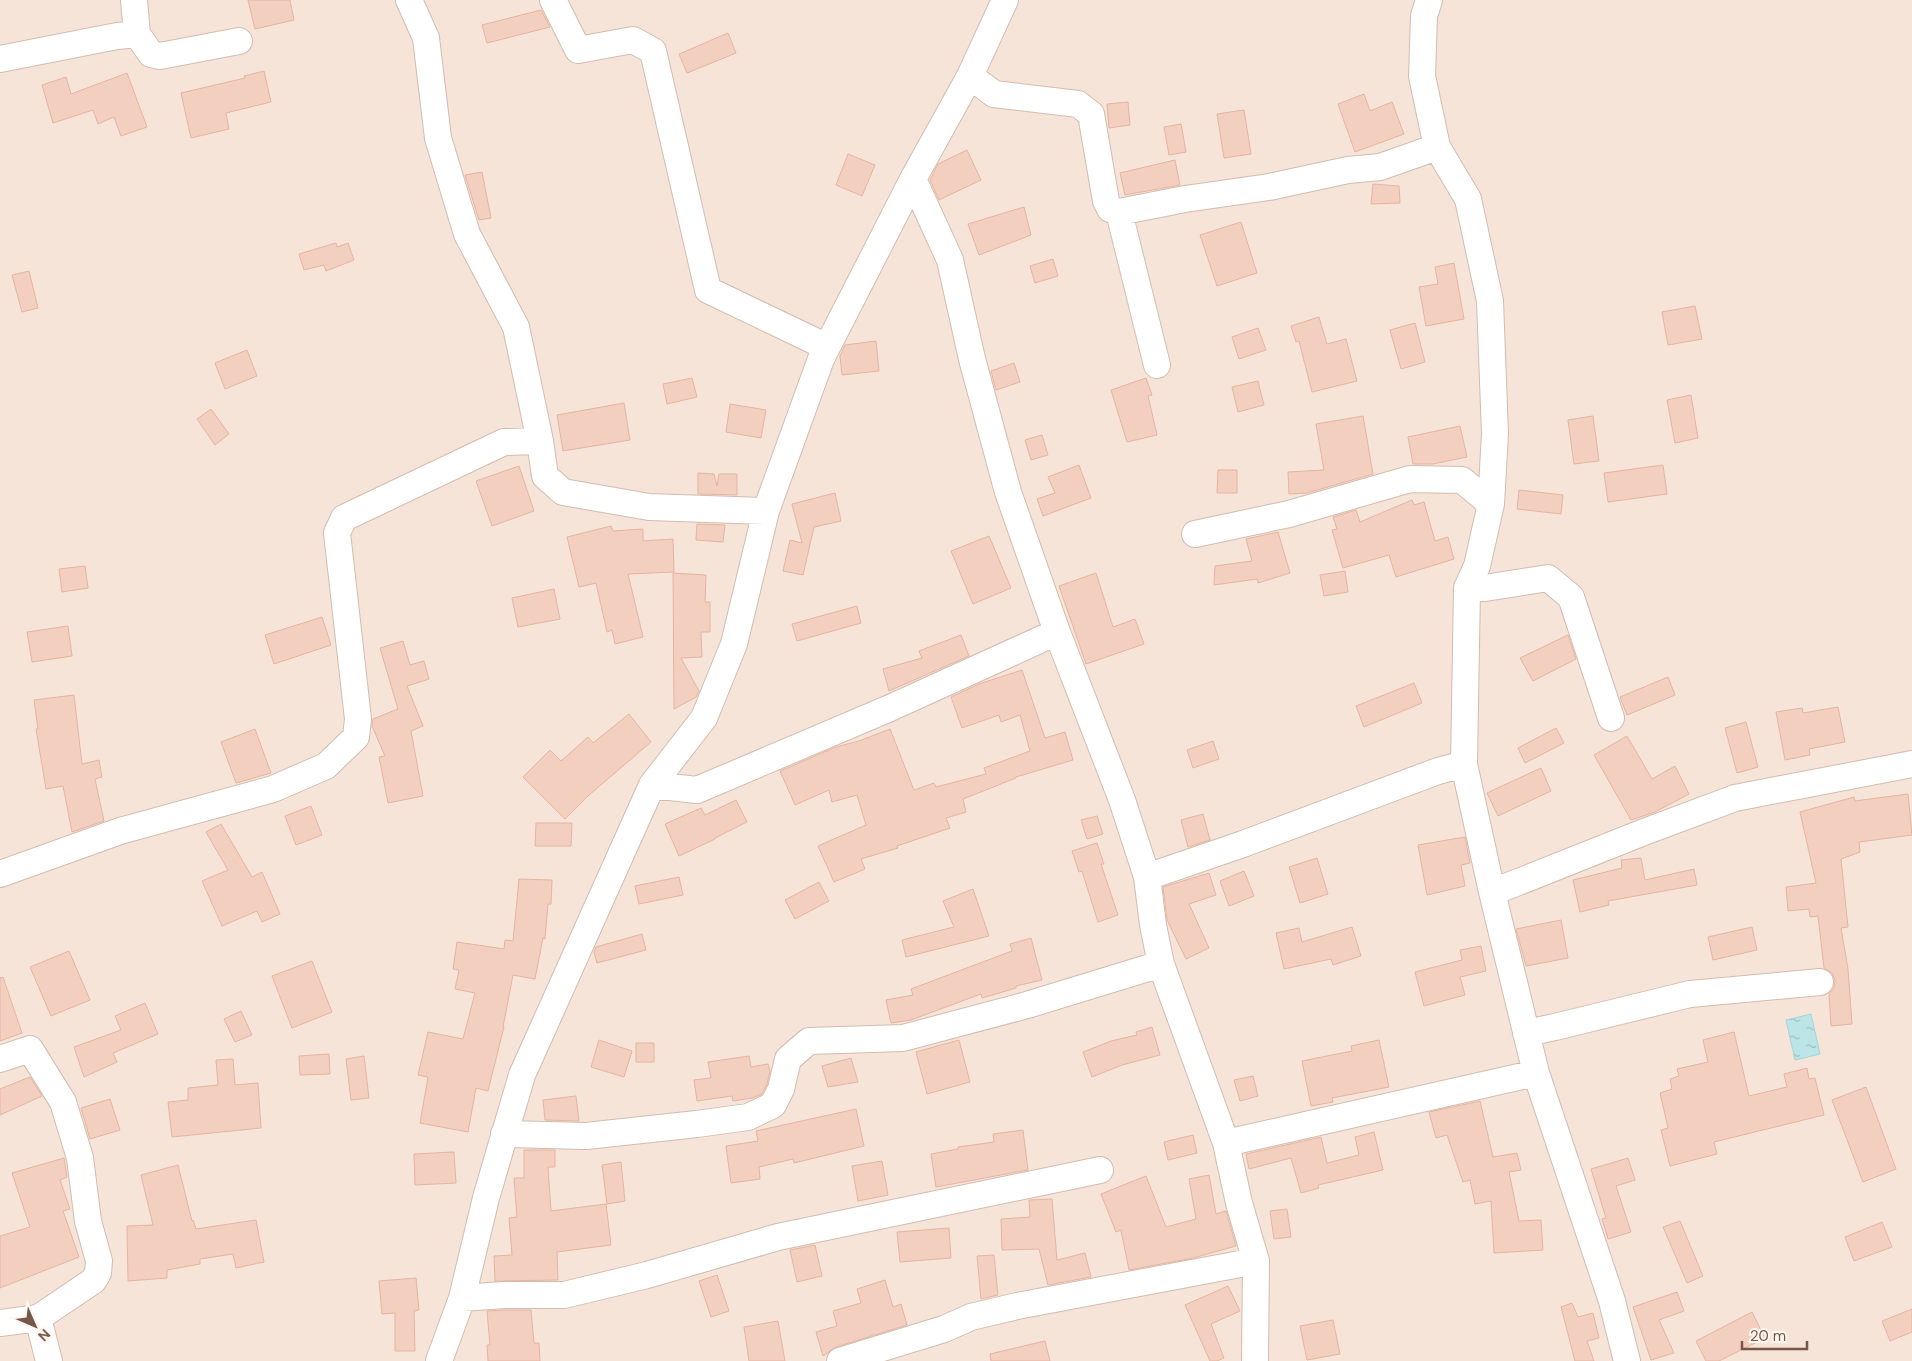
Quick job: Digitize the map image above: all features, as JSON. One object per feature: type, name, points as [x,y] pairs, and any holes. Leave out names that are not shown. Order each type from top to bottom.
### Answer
[{"type":"street","points":[[134,0],[137,34],[151,54],[160,56],[239,40]]},
{"type":"street","points":[[409,0],[426,38],[438,138],[467,234],[516,327],[540,441],[545,476],[562,492],[650,507],[766,511]]},
{"type":"street","points":[[553,0],[578,50],[633,40],[652,51],[708,290],[827,347]]},
{"type":"street","points":[[439,1361],[462,1298],[486,1198],[522,1075],[652,785],[704,718],[734,644],[766,511],[820,359],[913,179],[970,76],[1005,0]]},
{"type":"street","points":[[1429,0],[1424,16],[1422,76],[1438,147],[1468,199],[1490,301],[1496,434],[1491,504],[1477,566],[1467,588],[1464,764],[1492,892],[1536,1073],[1612,1301],[1627,1361]]},
{"type":"street","points":[[0,59],[117,36],[137,34]]},
{"type":"street","points":[[970,76],[994,94],[1078,104],[1091,114],[1106,201],[1110,208],[1119,212],[1186,199],[1269,187],[1348,170],[1380,167],[1438,147]]},
{"type":"street","points":[[913,179],[950,260],[972,359],[1008,492],[1057,632],[1122,800],[1147,877],[1153,925],[1161,964],[1226,1143],[1239,1203],[1256,1261],[1255,1361]]},
{"type":"street","points":[[1119,212],[1157,365]]},
{"type":"street","points":[[0,874],[120,831],[273,789],[326,766],[356,737],[358,720],[337,533],[344,518],[504,442],[540,441]]},
{"type":"street","points":[[1195,534],[1289,514],[1410,479],[1462,480],[1491,504]]},
{"type":"street","points":[[1467,588],[1485,588],[1548,578],[1571,597],[1611,718]]},
{"type":"street","points":[[652,785],[697,790],[890,708],[1057,632]]},
{"type":"street","points":[[1147,877],[1243,844],[1438,771],[1464,764]]},
{"type":"street","points":[[1492,892],[1735,798],[1912,764]]},
{"type":"street","points":[[504,1134],[586,1136],[748,1117],[773,1105],[782,1088],[788,1059],[809,1041],[903,1038],[1027,1005],[1161,964]]},
{"type":"street","points":[[1526,1033],[1690,994],[1820,982]]},
{"type":"street","points":[[0,1059],[30,1049],[63,1102],[80,1158],[88,1221],[99,1261],[98,1272],[93,1281],[38,1318],[0,1323]]},
{"type":"street","points":[[1226,1143],[1536,1073]]},
{"type":"street","points":[[462,1298],[504,1295],[564,1295],[647,1275],[778,1237],[1100,1170]]},
{"type":"street","points":[[840,1361],[944,1329],[972,1317],[1017,1306],[1256,1261]]},
{"type":"street","points":[[38,1318],[50,1361]]},
{"type":"shaded area","points":[[0,0],[1912,0],[1912,1361],[0,1361]]},
{"type":"water","points":[[1811,1014],[1820,1054],[1795,1060],[1786,1020]]},
{"type":"building","points":[[248,0],[290,0],[294,20],[255,29]]},
{"type":"building","points":[[541,10],[550,27],[487,43],[482,25]]},
{"type":"building","points":[[728,33],[736,53],[687,73],[679,54]]},
{"type":"building","points":[[264,71],[271,102],[226,113],[229,129],[191,138],[181,93],[245,78],[244,76]]},
{"type":"building","points":[[127,73],[147,127],[121,136],[114,117],[98,124],[93,110],[53,123],[42,85],[66,77],[71,94]]},
{"type":"building","points":[[1364,94],[1370,111],[1392,102],[1404,134],[1355,152],[1338,104]]},
{"type":"building","points":[[1128,102],[1130,125],[1109,128],[1107,104]]},
{"type":"building","points":[[1244,110],[1251,154],[1224,158],[1217,114]]},
{"type":"building","points":[[1181,124],[1186,152],[1169,155],[1164,127]]},
{"type":"building","points":[[967,150],[981,180],[939,200],[930,180],[938,164]]},
{"type":"building","points":[[848,154],[875,165],[862,196],[836,185]]},
{"type":"building","points":[[1175,160],[1180,185],[1125,195],[1120,173]]},
{"type":"building","points":[[482,172],[491,218],[479,220],[465,175]]},
{"type":"building","points":[[1373,184],[1399,186],[1400,203],[1371,204]]},
{"type":"building","points":[[1024,207],[1031,235],[979,255],[968,224]]},
{"type":"building","points":[[1241,222],[1257,273],[1217,286],[1200,235]]},
{"type":"building","points":[[336,243],[337,247],[348,243],[354,260],[326,271],[324,265],[304,270],[299,254]]},
{"type":"building","points":[[1053,259],[1058,276],[1035,283],[1030,266]]},
{"type":"building","points":[[1454,263],[1464,319],[1426,326],[1419,287],[1438,284],[1435,267]]},
{"type":"building","points":[[29,271],[38,308],[22,312],[12,275]]},
{"type":"building","points":[[1695,306],[1702,339],[1668,345],[1662,312]]},
{"type":"building","points":[[1319,317],[1327,344],[1346,339],[1357,381],[1312,392],[1299,341],[1296,342],[1291,326]]},
{"type":"building","points":[[1415,323],[1425,362],[1401,369],[1390,330]]},
{"type":"building","points":[[1258,328],[1266,350],[1239,359],[1232,337]]},
{"type":"building","points":[[876,341],[879,371],[842,375],[840,356],[845,345]]},
{"type":"building","points":[[247,350],[257,376],[225,389],[215,363]]},
{"type":"building","points":[[1014,363],[1020,382],[996,390],[991,371]]},
{"type":"building","points":[[692,378],[697,397],[667,404],[663,384]]},
{"type":"building","points":[[1146,378],[1152,395],[1148,396],[1157,435],[1127,442],[1111,390]]},
{"type":"building","points":[[1258,381],[1264,405],[1238,412],[1232,387]]},
{"type":"building","points":[[1691,395],[1698,438],[1675,443],[1667,400]]},
{"type":"building","points":[[624,403],[630,440],[563,451],[557,415]]},
{"type":"building","points":[[730,404],[766,410],[761,438],[726,432]]},
{"type":"building","points":[[211,409],[229,434],[215,445],[197,419]]},
{"type":"building","points":[[1363,416],[1373,474],[1307,493],[1289,494],[1288,472],[1324,470],[1316,424]]},
{"type":"building","points":[[1593,416],[1599,461],[1574,464],[1568,420]]},
{"type":"building","points":[[1460,426],[1467,457],[1433,464],[1413,464],[1408,437]]},
{"type":"building","points":[[1042,435],[1048,455],[1031,460],[1025,440]]},
{"type":"building","points":[[1079,465],[1091,498],[1043,516],[1037,499],[1055,493],[1048,477]]},
{"type":"building","points":[[1663,465],[1667,494],[1608,502],[1604,473]]},
{"type":"building","points":[[519,466],[534,511],[492,526],[476,481]]},
{"type":"building","points":[[1218,470],[1237,470],[1237,493],[1217,493]]},
{"type":"building","points":[[698,473],[714,474],[717,486],[719,474],[737,474],[737,495],[698,494]]},
{"type":"building","points":[[1519,490],[1563,495],[1561,514],[1517,509]]},
{"type":"building","points":[[835,493],[841,521],[814,527],[803,575],[783,571],[790,540],[802,543],[792,504]]},
{"type":"building","points":[[1412,500],[1414,505],[1424,502],[1435,541],[1448,537],[1454,559],[1396,577],[1389,555],[1343,568],[1332,530],[1337,529],[1333,517],[1356,510],[1360,522]]},
{"type":"building","points":[[697,524],[725,525],[723,542],[696,540]]},
{"type":"building","points":[[611,526],[613,531],[643,529],[643,541],[673,539],[674,572],[628,574],[643,637],[615,644],[612,630],[607,632],[596,583],[579,587],[567,537]]},
{"type":"building","points":[[1278,532],[1290,573],[1258,583],[1257,579],[1214,585],[1215,566],[1252,561],[1246,539]]},
{"type":"building","points":[[989,536],[1011,588],[973,604],[951,551]]},
{"type":"building","points":[[85,566],[88,588],[62,592],[59,569]]},
{"type":"building","points":[[1345,571],[1348,592],[1324,596],[1320,575]]},
{"type":"building","points":[[673,573],[706,575],[705,602],[710,602],[710,632],[701,632],[702,657],[681,658],[699,691],[696,697],[674,709]]},
{"type":"building","points":[[1096,573],[1113,627],[1135,619],[1144,644],[1086,664],[1059,586]]},
{"type":"building","points":[[554,589],[560,619],[518,627],[512,598]]},
{"type":"building","points":[[857,606],[861,623],[797,641],[792,624]]},
{"type":"building","points":[[322,617],[331,645],[274,664],[265,635]]},
{"type":"building","points":[[68,626],[72,656],[32,662],[27,632]]},
{"type":"building","points":[[961,635],[969,656],[889,691],[883,669],[922,658],[919,651]]},
{"type":"building","points":[[1568,635],[1576,659],[1533,681],[1520,658]]},
{"type":"building","points":[[403,641],[410,665],[424,661],[429,679],[407,686],[423,726],[411,731],[423,796],[388,803],[379,757],[385,756],[372,726],[373,719],[398,709],[380,648]]},
{"type":"building","points":[[1022,670],[1045,738],[1065,732],[1073,760],[1016,777],[963,799],[966,812],[946,818],[950,828],[897,846],[898,848],[861,859],[865,869],[834,882],[818,846],[866,825],[857,795],[832,802],[829,790],[795,805],[780,771],[836,747],[859,741],[890,729],[914,790],[934,783],[936,787],[986,774],[984,768],[1030,751],[1020,715],[1001,722],[999,715],[962,728],[951,697],[979,684]]},
{"type":"building","points":[[1668,677],[1675,695],[1627,715],[1620,697]]},
{"type":"building","points":[[1414,683],[1422,703],[1364,727],[1356,706]]},
{"type":"building","points":[[74,695],[82,764],[99,760],[102,777],[95,779],[104,821],[72,832],[63,786],[46,789],[36,729],[38,729],[34,700]]},
{"type":"building","points":[[1838,707],[1845,742],[1809,749],[1810,755],[1785,760],[1776,712],[1802,708],[1803,713]]},
{"type":"building","points":[[629,714],[651,742],[588,796],[565,819],[523,777],[550,750],[561,761],[588,737],[593,743]]},
{"type":"building","points":[[1746,722],[1758,767],[1737,773],[1725,728]]},
{"type":"building","points":[[1556,728],[1564,743],[1525,763],[1518,748]]},
{"type":"building","points":[[255,729],[271,773],[236,783],[221,742]]},
{"type":"building","points":[[1627,736],[1652,779],[1675,766],[1689,794],[1655,812],[1631,820],[1594,755]]},
{"type":"building","points":[[1213,741],[1219,759],[1193,768],[1187,750]]},
{"type":"building","points":[[1541,768],[1551,791],[1498,816],[1487,793]]},
{"type":"building","points":[[1908,794],[1912,835],[1859,842],[1860,852],[1841,859],[1848,927],[1841,928],[1848,969],[1852,1024],[1831,1026],[1829,994],[1834,988],[1835,980],[1832,973],[1824,968],[1818,916],[1810,917],[1809,909],[1788,911],[1786,887],[1816,883],[1800,812],[1854,797],[1855,801]]},
{"type":"building","points":[[736,800],[747,822],[679,856],[665,824],[701,808],[705,815]]},
{"type":"building","points":[[311,806],[322,835],[296,845],[285,816]]},
{"type":"building","points":[[1203,814],[1210,840],[1188,847],[1181,820]]},
{"type":"building","points":[[1097,816],[1103,834],[1087,839],[1081,820]]},
{"type":"building","points":[[536,823],[572,823],[571,846],[535,846]]},
{"type":"building","points":[[221,824],[252,877],[262,872],[280,914],[262,922],[257,911],[222,926],[202,881],[228,870],[206,832]]},
{"type":"building","points":[[1465,837],[1470,863],[1461,865],[1465,886],[1427,895],[1418,845]]},
{"type":"building","points":[[1097,843],[1104,864],[1101,864],[1118,915],[1098,922],[1082,871],[1079,872],[1072,851]]},
{"type":"building","points":[[1317,858],[1328,894],[1300,903],[1289,867]]},
{"type":"building","points":[[1641,858],[1645,880],[1694,869],[1697,885],[1608,901],[1609,905],[1580,912],[1573,880],[1622,868],[1621,860]]},
{"type":"building","points":[[1244,871],[1254,896],[1229,906],[1220,881]]},
{"type":"building","points":[[1209,873],[1216,895],[1189,904],[1209,948],[1186,959],[1167,920],[1163,887]]},
{"type":"building","points":[[679,877],[683,895],[639,904],[635,886]]},
{"type":"building","points":[[519,879],[552,880],[551,904],[548,904],[545,939],[543,938],[535,979],[513,975],[504,1027],[488,1091],[476,1088],[468,1132],[420,1123],[428,1077],[418,1075],[428,1032],[463,1039],[475,993],[455,989],[459,970],[453,969],[457,942],[504,949],[505,940],[513,941]]},
{"type":"building","points":[[819,882],[829,901],[795,919],[785,900]]},
{"type":"building","points":[[973,889],[989,936],[906,957],[902,940],[954,927],[943,901]]},
{"type":"building","points":[[1561,920],[1568,958],[1526,966],[1516,929]]},
{"type":"building","points":[[1352,927],[1361,956],[1333,965],[1331,959],[1284,969],[1276,933],[1299,928],[1302,942]]},
{"type":"building","points":[[1752,927],[1757,950],[1713,960],[1708,937]]},
{"type":"building","points":[[642,934],[646,950],[597,963],[594,952],[596,947]]},
{"type":"building","points":[[1031,938],[1042,980],[1016,986],[1016,988],[982,998],[981,994],[911,1020],[891,1023],[886,1000],[913,995],[911,989],[1012,951],[1010,944]]},
{"type":"building","points":[[1481,946],[1486,971],[1460,977],[1465,995],[1424,1006],[1415,972],[1462,960],[1460,950]]},
{"type":"building","points":[[69,951],[90,1000],[51,1016],[30,967]]},
{"type":"building","points":[[312,961],[332,1012],[292,1028],[272,976]]},
{"type":"building","points":[[3,977],[22,1033],[0,1041],[0,978]]},
{"type":"building","points":[[145,1003],[158,1034],[113,1053],[117,1062],[84,1077],[74,1047],[121,1030],[115,1016]]},
{"type":"building","points":[[241,1011],[252,1035],[235,1042],[224,1019]]},
{"type":"building","points":[[1152,1027],[1160,1055],[1122,1065],[1092,1077],[1083,1052],[1111,1041],[1137,1035],[1136,1032]]},
{"type":"building","points":[[1734,1032],[1749,1096],[1787,1087],[1784,1074],[1807,1068],[1809,1079],[1815,1078],[1824,1115],[1714,1142],[1717,1154],[1670,1166],[1661,1130],[1668,1128],[1660,1093],[1672,1089],[1670,1079],[1679,1076],[1677,1069],[1708,1062],[1703,1040]]},
{"type":"building","points":[[599,1040],[632,1051],[624,1077],[591,1067]]},
{"type":"building","points":[[959,1040],[970,1082],[927,1094],[916,1052]]},
{"type":"building","points":[[1379,1040],[1389,1087],[1332,1098],[1333,1102],[1311,1106],[1302,1061],[1352,1051],[1351,1046]]},
{"type":"building","points":[[636,1043],[654,1043],[654,1062],[636,1062]]},
{"type":"building","points":[[329,1054],[330,1074],[300,1075],[299,1056]]},
{"type":"building","points":[[364,1056],[369,1098],[351,1100],[346,1059]]},
{"type":"building","points":[[749,1056],[751,1067],[768,1064],[770,1071],[762,1094],[752,1098],[733,1101],[732,1096],[697,1101],[694,1080],[711,1078],[708,1062]]},
{"type":"building","points":[[851,1058],[858,1082],[828,1087],[822,1066]]},
{"type":"building","points":[[233,1059],[235,1085],[258,1083],[261,1128],[172,1137],[168,1102],[188,1100],[188,1088],[218,1085],[216,1060]]},
{"type":"building","points":[[1253,1076],[1258,1096],[1240,1101],[1234,1080]]},
{"type":"building","points":[[30,1077],[42,1096],[0,1115],[0,1089]]},
{"type":"building","points":[[1866,1087],[1896,1169],[1863,1182],[1832,1100]]},
{"type":"building","points":[[576,1096],[579,1121],[545,1120],[543,1100]]},
{"type":"building","points":[[110,1099],[120,1130],[90,1139],[81,1108]]},
{"type":"building","points":[[1480,1101],[1493,1157],[1517,1153],[1521,1170],[1509,1172],[1519,1221],[1541,1220],[1543,1250],[1494,1253],[1491,1201],[1475,1204],[1470,1180],[1463,1182],[1447,1135],[1436,1138],[1429,1112]]},
{"type":"building","points":[[856,1109],[864,1146],[794,1163],[793,1159],[759,1167],[760,1179],[731,1183],[726,1146],[758,1141],[756,1131]]},
{"type":"building","points":[[1023,1130],[1028,1170],[936,1187],[931,1154],[958,1149],[958,1147],[994,1142],[993,1134]]},
{"type":"building","points":[[1374,1132],[1383,1170],[1318,1185],[1319,1188],[1301,1193],[1291,1158],[1249,1169],[1246,1154],[1321,1137],[1327,1163],[1359,1155],[1355,1137]]},
{"type":"building","points":[[1193,1135],[1197,1153],[1168,1160],[1164,1142]]},
{"type":"building","points":[[524,1150],[555,1150],[555,1167],[548,1167],[551,1211],[606,1204],[611,1245],[557,1252],[558,1280],[495,1281],[494,1256],[512,1255],[509,1218],[517,1217],[514,1178],[524,1178]]},
{"type":"building","points":[[454,1152],[456,1183],[415,1185],[414,1154]]},
{"type":"building","points":[[64,1158],[67,1177],[60,1180],[70,1209],[63,1211],[79,1257],[0,1288],[0,1236],[30,1227],[12,1173]]},
{"type":"building","points":[[1628,1158],[1635,1180],[1616,1186],[1631,1232],[1608,1239],[1602,1219],[1606,1218],[1591,1169]]},
{"type":"building","points":[[882,1161],[888,1195],[858,1201],[852,1166]]},
{"type":"building","points":[[621,1162],[625,1201],[607,1204],[602,1165]]},
{"type":"building","points":[[178,1165],[192,1221],[196,1229],[256,1220],[264,1262],[236,1268],[233,1254],[200,1259],[200,1264],[167,1270],[167,1278],[128,1281],[127,1226],[153,1225],[141,1175]]},
{"type":"building","points":[[1209,1175],[1216,1214],[1226,1211],[1236,1246],[1193,1258],[1129,1270],[1121,1230],[1116,1232],[1101,1194],[1146,1176],[1166,1227],[1196,1219],[1189,1179]]},
{"type":"building","points":[[1052,1199],[1057,1260],[1085,1253],[1091,1277],[1048,1285],[1039,1249],[1002,1250],[1001,1219],[1030,1217],[1029,1200]]},
{"type":"building","points":[[1287,1209],[1291,1237],[1274,1239],[1270,1211]]},
{"type":"building","points":[[1680,1221],[1703,1276],[1687,1283],[1663,1227]]},
{"type":"building","points":[[1882,1222],[1892,1247],[1854,1261],[1845,1237]]},
{"type":"building","points":[[949,1228],[951,1258],[900,1262],[897,1232]]},
{"type":"building","points":[[815,1245],[822,1276],[797,1282],[790,1250]]},
{"type":"building","points":[[994,1255],[998,1295],[981,1299],[977,1256]]},
{"type":"building","points":[[717,1275],[729,1311],[711,1317],[699,1281]]},
{"type":"building","points":[[416,1278],[419,1310],[414,1311],[415,1351],[395,1351],[395,1313],[382,1314],[379,1281]]},
{"type":"building","points":[[885,1280],[893,1307],[901,1304],[907,1325],[836,1347],[823,1356],[816,1332],[837,1326],[833,1311],[861,1303],[857,1289]]},
{"type":"building","points":[[1228,1286],[1240,1311],[1211,1324],[1224,1358],[1210,1361],[1185,1305]]},
{"type":"building","points":[[1677,1292],[1684,1311],[1659,1320],[1674,1353],[1651,1360],[1633,1307]]},
{"type":"building","points":[[1572,1303],[1578,1317],[1593,1313],[1599,1338],[1587,1341],[1594,1361],[1575,1361],[1561,1307]]},
{"type":"building","points":[[1912,1309],[1912,1332],[1890,1341],[1882,1321]]},
{"type":"building","points":[[531,1310],[534,1343],[539,1343],[540,1361],[488,1361],[487,1345],[490,1345],[487,1311]]},
{"type":"building","points":[[1752,1312],[1765,1338],[1719,1361],[1706,1361],[1696,1341]]},
{"type":"building","points":[[1333,1320],[1340,1354],[1307,1360],[1300,1326]]},
{"type":"building","points":[[778,1321],[785,1361],[749,1361],[744,1327]]},
{"type":"building","points":[[1045,1341],[1050,1361],[991,1361],[990,1354]]}]
